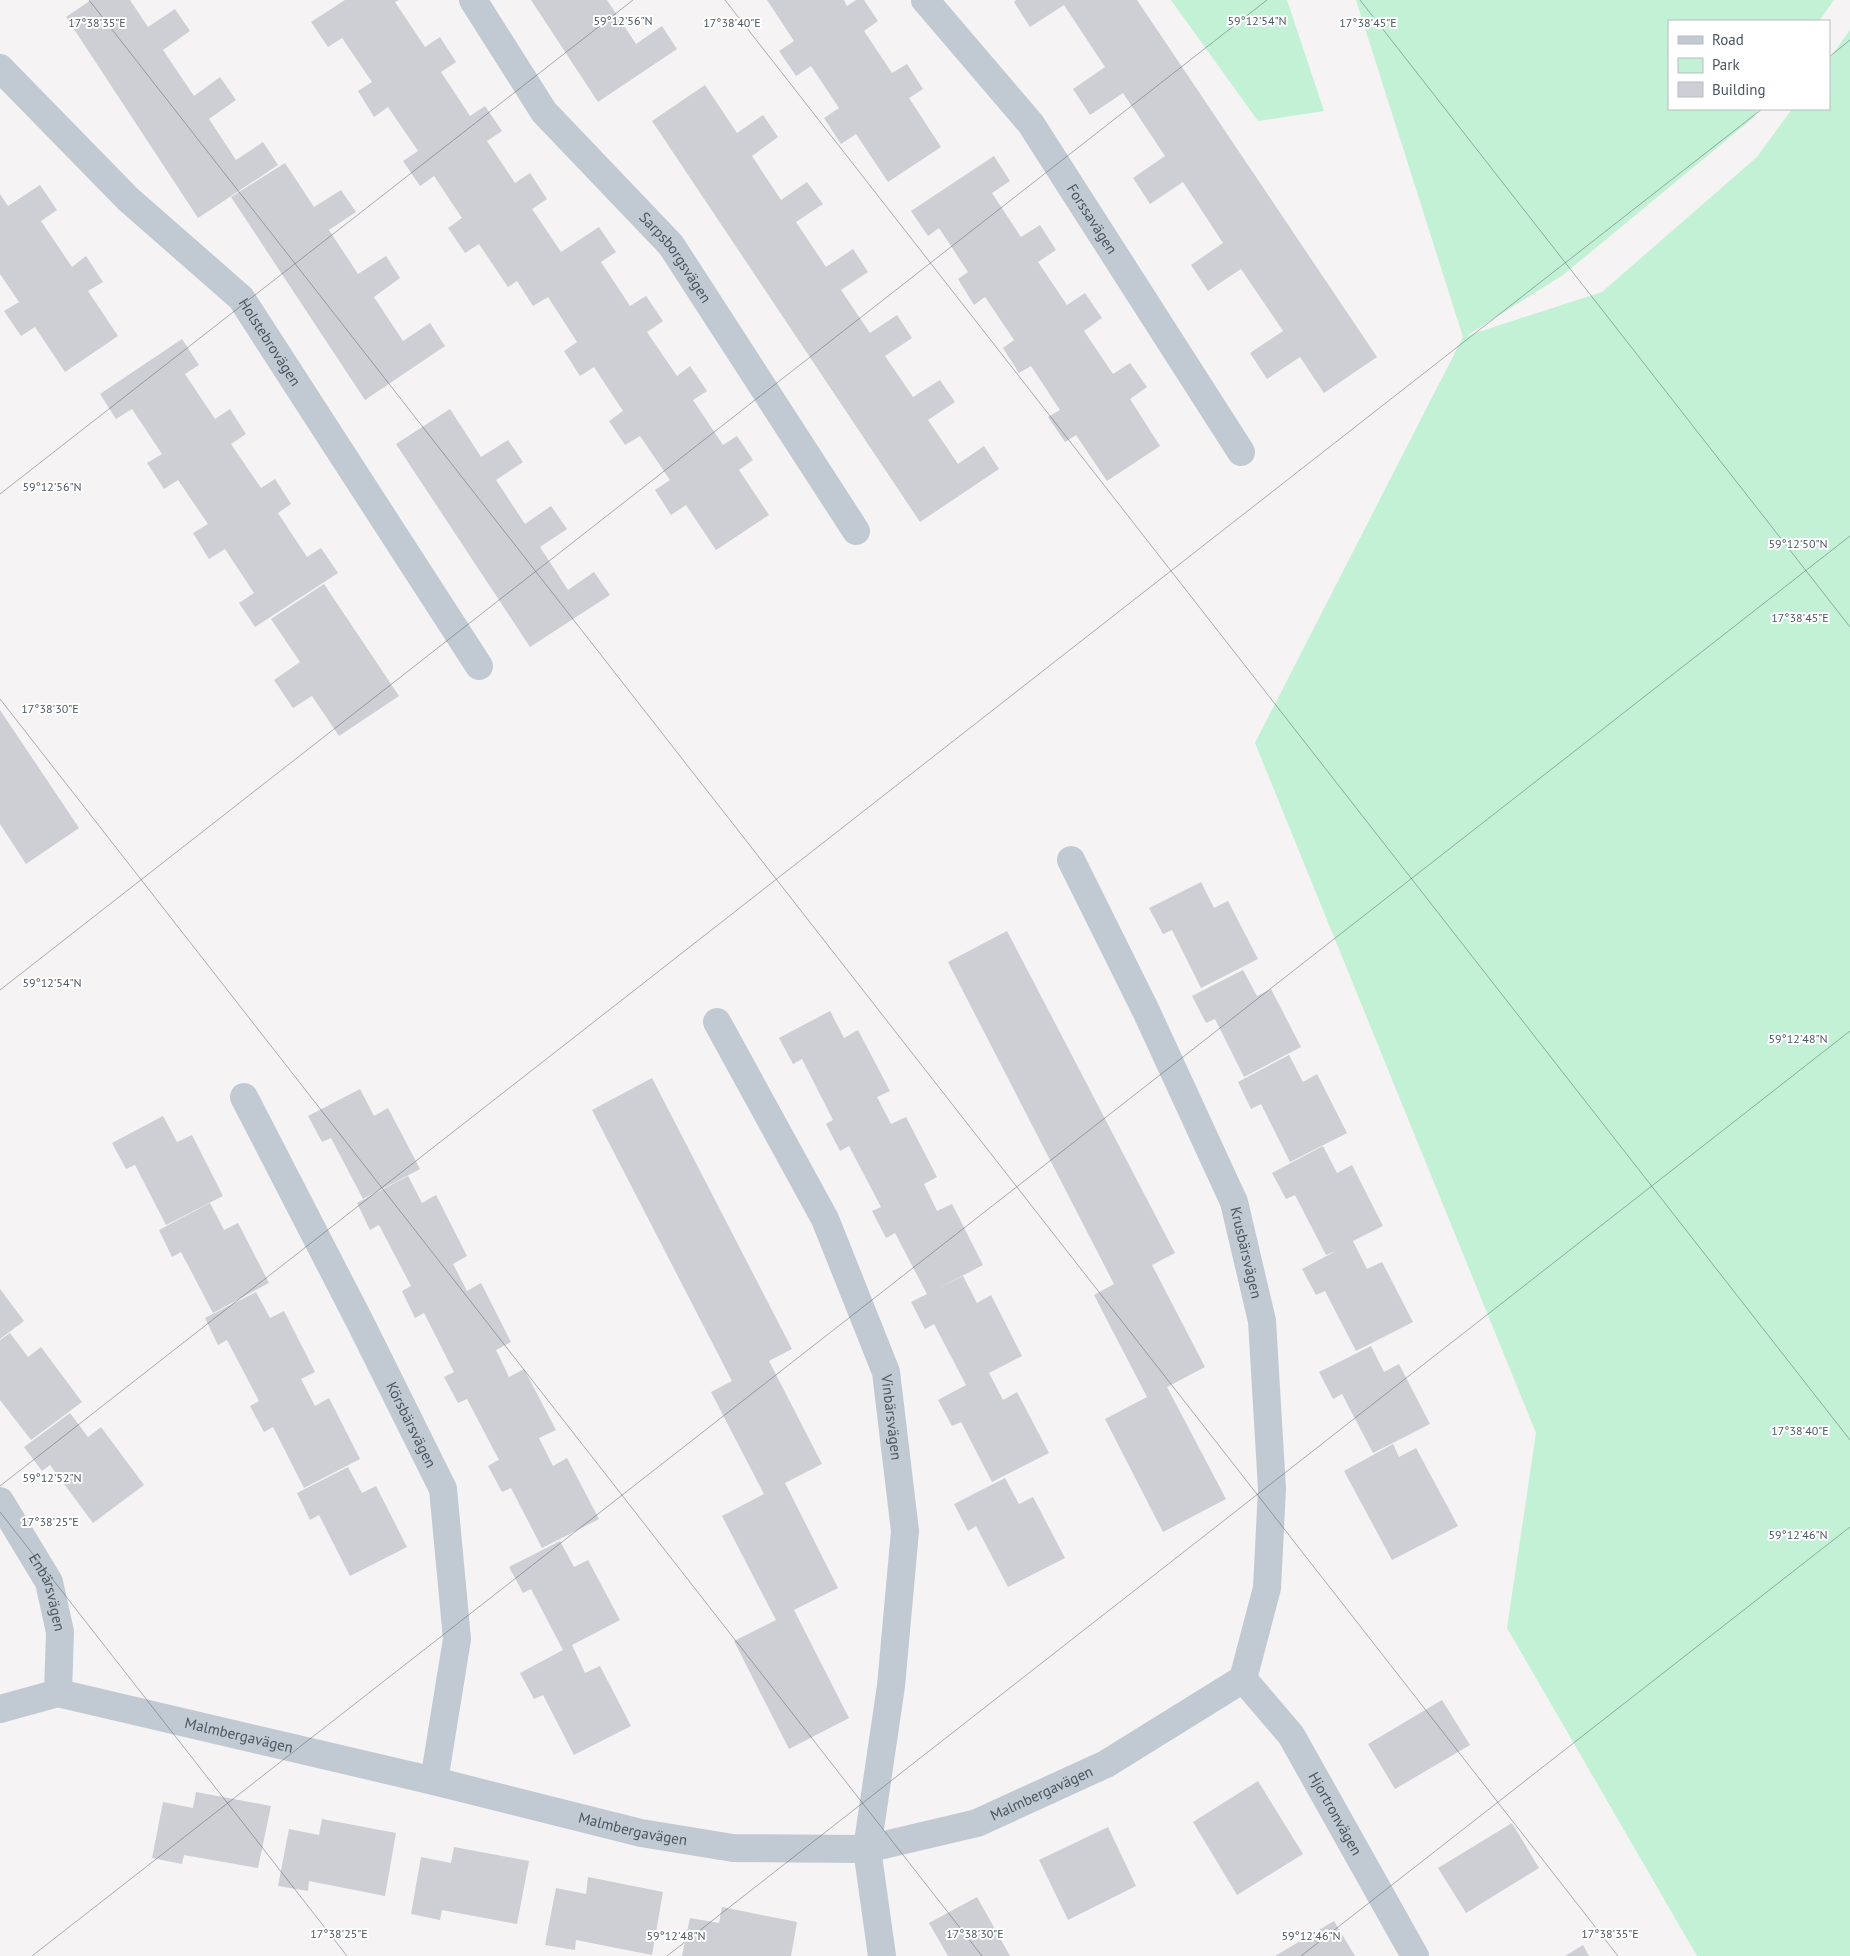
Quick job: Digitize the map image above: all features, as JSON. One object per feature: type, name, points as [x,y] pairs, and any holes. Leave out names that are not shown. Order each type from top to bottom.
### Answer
[{"type":"street","name":"Sarpsborgsvägen","points":[[473,0],[544,112],[671,245],[856,531]]},
{"type":"street","name":"Forssavägen","points":[[925,0],[1031,124],[1241,452]]},
{"type":"street","name":"Holstebrovägen","points":[[0,68],[128,199],[241,298],[479,666]]},
{"type":"street","name":"Krusbärsvägen","points":[[1071,860],[1146,1011],[1234,1202],[1262,1321],[1272,1489],[1270,1539],[1267,1588],[1243,1679]]},
{"type":"street","name":"Vinbärsvägen","points":[[717,1022],[825,1219],[886,1372],[905,1531],[891,1686],[867,1849]]},
{"type":"street","name":"Körsbärsvägen","points":[[244,1097],[361,1324],[443,1489],[457,1639],[434,1781]]},
{"type":"street","name":"Enbärsvägen","points":[[0,1501],[49,1582],[60,1632],[58,1693]]},
{"type":"street","name":"Malmbergavägen","points":[[0,1709],[58,1693],[434,1781],[641,1833],[724,1846],[867,1849],[977,1823],[1106,1764],[1243,1679]]},
{"type":"street","name":"Hjortronvägen","points":[[1243,1679],[1291,1735],[1415,1956]]},
{"type":"street","points":[[867,1849],[882,1956]]},
{"type":"green space","points":[[1171,0],[1287,0],[1324,111],[1258,121]]},
{"type":"green space","points":[[1356,0],[1834,0],[1820,20],[1668,20],[1668,110],[1758,110],[1753,118],[1563,275],[1466,336],[1602,292],[1757,157],[1791,110],[1830,110],[1830,58],[1850,30],[1850,1956],[1697,1956],[1507,1628],[1536,1433],[1255,743],[1463,337]]},
{"type":"building","points":[[91,0],[130,0],[148,27],[175,9],[190,31],[163,50],[194,96],[220,77],[236,100],[209,119],[236,160],[263,142],[278,165],[198,218],[66,17]]},
{"type":"building","points":[[345,0],[399,0],[395,2],[425,47],[440,37],[456,62],[441,72],[470,116],[485,106],[502,131],[487,141],[515,183],[530,173],[547,199],[532,209],[561,252],[599,227],[616,252],[601,262],[630,306],[646,296],[663,321],[647,332],[677,376],[690,366],[707,391],[693,400],[723,445],[737,436],[753,460],[739,470],[769,515],[716,550],[686,505],[671,515],[655,490],[670,480],[640,436],[625,445],[609,421],[623,411],[594,367],[580,376],[564,351],[577,342],[548,297],[533,306],[517,281],[508,287],[479,244],[465,253],[448,228],[462,218],[434,176],[420,186],[403,161],[418,151],[388,107],[374,117],[358,91],[372,82],[342,38],[328,47],[311,22]]},
{"type":"building","points":[[531,0],[607,0],[636,44],[662,26],[677,49],[598,102]]},
{"type":"building","points":[[767,0],[844,0],[847,6],[856,0],[864,0],[878,21],[864,31],[892,73],[907,64],[923,89],[909,98],[941,147],[888,182],[856,134],[841,144],[824,118],[839,108],[811,66],[796,76],[779,51],[794,41]]},
{"type":"building","points":[[1016,0],[1137,0],[1377,357],[1324,393],[1300,357],[1267,379],[1250,353],[1283,331],[1241,269],[1208,291],[1191,265],[1223,243],[1183,182],[1150,204],[1133,178],[1165,156],[1123,93],[1090,115],[1073,89],[1105,67],[1064,5],[1030,27],[1014,2]]},
{"type":"building","points":[[705,85],[737,133],[763,115],[778,137],[752,156],[781,200],[807,182],[823,204],[796,222],[826,267],[853,249],[868,272],[841,290],[870,333],[897,315],[912,338],[885,356],[913,397],[940,380],[955,402],[928,420],[958,464],[984,446],[999,469],[920,522],[652,121]]},
{"type":"building","points":[[994,156],[1010,181],[992,193],[1021,237],[1040,225],[1056,250],[1038,262],[1067,305],[1085,293],[1102,318],[1084,331],[1113,374],[1130,363],[1147,387],[1130,399],[1160,446],[1107,481],[1076,435],[1065,442],[1048,417],[1060,410],[1031,366],[1019,373],[1003,348],[1014,340],[985,297],[974,305],[958,279],[968,272],[939,228],[928,236],[911,211]]},
{"type":"building","points":[[285,163],[314,207],[341,190],[356,212],[329,230],[358,274],[386,256],[400,278],[374,297],[403,341],[430,323],[445,346],[365,400],[231,197]]},
{"type":"building","points":[[40,185],[57,210],[41,221],[72,267],[86,256],[103,282],[88,291],[118,336],[65,372],[35,327],[21,336],[4,311],[19,302],[0,274],[0,194],[8,206]]},
{"type":"building","points":[[182,339],[199,365],[185,374],[215,419],[230,409],[246,434],[231,444],[261,488],[275,479],[291,504],[278,513],[307,557],[321,548],[338,573],[255,627],[239,603],[254,593],[225,549],[209,559],[193,533],[208,524],[178,480],[164,489],[147,463],[162,454],[132,409],[116,419],[100,394]]},
{"type":"building","points":[[450,409],[481,457],[508,440],[523,462],[496,480],[525,524],[551,506],[567,529],[540,547],[568,590],[594,572],[610,595],[530,647],[396,444]]},
{"type":"building","points":[[324,584],[399,696],[339,736],[312,696],[293,708],[274,680],[300,662],[271,619]]},
{"type":"building","points":[[0,710],[79,828],[26,864],[0,824]]},
{"type":"building","points":[[1201,882],[1214,908],[1228,901],[1258,959],[1201,988],[1172,930],[1163,934],[1149,908]]},
{"type":"building","points":[[1007,931],[1175,1253],[1152,1265],[1205,1367],[1167,1387],[1226,1499],[1163,1532],[1105,1419],[1147,1397],[1094,1295],[1114,1284],[948,962]]},
{"type":"building","points":[[1243,970],[1257,996],[1271,989],[1301,1047],[1244,1077],[1215,1019],[1206,1023],[1192,996]]},
{"type":"building","points":[[830,1011],[844,1038],[858,1030],[890,1091],[877,1097],[891,1124],[906,1117],[937,1177],[924,1184],[937,1211],[952,1204],[983,1265],[937,1289],[963,1276],[977,1303],[991,1295],[1022,1356],[989,1373],[1003,1400],[1017,1392],[1049,1453],[992,1482],[961,1422],[952,1426],[938,1400],[966,1385],[934,1324],[925,1329],[911,1302],[927,1294],[895,1233],[886,1238],[872,1211],[881,1207],[849,1146],[840,1151],[826,1124],[833,1120],[802,1059],[793,1064],[779,1038]]},
{"type":"building","points":[[1289,1055],[1303,1082],[1317,1074],[1347,1133],[1290,1162],[1261,1104],[1251,1109],[1238,1082]]},
{"type":"building","points":[[652,1078],[792,1349],[769,1361],[822,1464],[785,1483],[838,1588],[794,1610],[849,1718],[789,1749],[734,1641],[776,1620],[722,1516],[764,1494],[711,1392],[732,1381],[592,1110]]},
{"type":"building","points":[[360,1089],[374,1116],[388,1108],[420,1169],[363,1199],[331,1138],[322,1142],[308,1116]]},
{"type":"building","points":[[163,1116],[177,1142],[192,1135],[223,1196],[166,1225],[135,1165],[126,1169],[112,1143]]},
{"type":"building","points":[[1323,1146],[1337,1173],[1352,1165],[1383,1226],[1353,1241],[1367,1269],[1382,1262],[1413,1322],[1356,1351],[1325,1291],[1316,1295],[1302,1269],[1336,1251],[1326,1255],[1295,1195],[1286,1199],[1272,1173]]},
{"type":"building","points":[[408,1176],[422,1203],[436,1195],[467,1256],[453,1264],[467,1291],[481,1283],[511,1342],[496,1350],[509,1377],[524,1369],[556,1430],[539,1438],[553,1466],[567,1458],[599,1519],[542,1548],[511,1488],[502,1492],[488,1466],[499,1460],[467,1399],[458,1403],[444,1377],[454,1372],[424,1313],[415,1318],[402,1291],[411,1286],[379,1225],[370,1230],[357,1203]]},
{"type":"building","points":[[210,1203],[224,1230],[238,1223],[269,1283],[213,1313],[181,1252],[172,1257],[159,1230]]},
{"type":"building","points":[[0,1289],[24,1321],[0,1339]]},
{"type":"building","points":[[256,1292],[270,1318],[284,1311],[315,1372],[301,1379],[315,1406],[329,1398],[360,1459],[304,1488],[273,1427],[264,1432],[250,1406],[259,1401],[227,1340],[218,1345],[205,1318]]},
{"type":"building","points":[[10,1333],[28,1357],[41,1347],[82,1402],[31,1440],[0,1400],[0,1340]]},
{"type":"building","points":[[1371,1346],[1384,1372],[1399,1364],[1430,1424],[1373,1453],[1342,1394],[1333,1399],[1319,1372]]},
{"type":"building","points":[[70,1413],[88,1437],[101,1427],[144,1485],[93,1523],[50,1465],[42,1471],[24,1447]]},
{"type":"building","points":[[1393,1444],[1399,1457],[1416,1448],[1458,1526],[1392,1560],[1344,1471]]},
{"type":"building","points":[[348,1467],[362,1493],[376,1486],[407,1547],[350,1576],[319,1515],[310,1520],[297,1493]]},
{"type":"building","points":[[1005,1478],[1019,1504],[1033,1497],[1065,1558],[1008,1587],[976,1526],[968,1531],[954,1504]]},
{"type":"building","points":[[560,1541],[574,1567],[588,1560],[620,1620],[572,1645],[585,1673],[600,1666],[631,1726],[574,1755],[543,1695],[534,1699],[520,1673],[563,1650],[531,1589],[523,1593],[509,1567]]},
{"type":"building","points":[[1442,1700],[1470,1745],[1395,1789],[1368,1744]]},
{"type":"building","points":[[1258,1781],[1303,1854],[1237,1895],[1193,1822]]},
{"type":"building","points":[[196,1792],[271,1806],[258,1868],[184,1855],[182,1864],[152,1858],[163,1802],[193,1808]]},
{"type":"building","points":[[322,1819],[396,1833],[385,1896],[309,1881],[308,1891],[278,1886],[289,1829],[319,1835]]},
{"type":"building","points":[[1512,1823],[1539,1868],[1466,1913],[1438,1868]]},
{"type":"building","points":[[1108,1827],[1136,1886],[1068,1920],[1039,1860]]},
{"type":"building","points":[[454,1847],[529,1861],[517,1924],[442,1910],[440,1920],[411,1914],[421,1857],[451,1863]]},
{"type":"building","points":[[588,1877],[663,1892],[652,1955],[576,1940],[575,1950],[545,1945],[556,1888],[586,1894]]},
{"type":"building","points":[[977,1897],[1010,1956],[948,1956],[929,1923]]},
{"type":"building","points":[[722,1907],[797,1922],[791,1956],[682,1956],[690,1918],[719,1923]]},
{"type":"building","points":[[1334,1921],[1355,1956],[1275,1956]]},
{"type":"building","points":[[1583,1945],[1589,1956],[1565,1956]]}]
